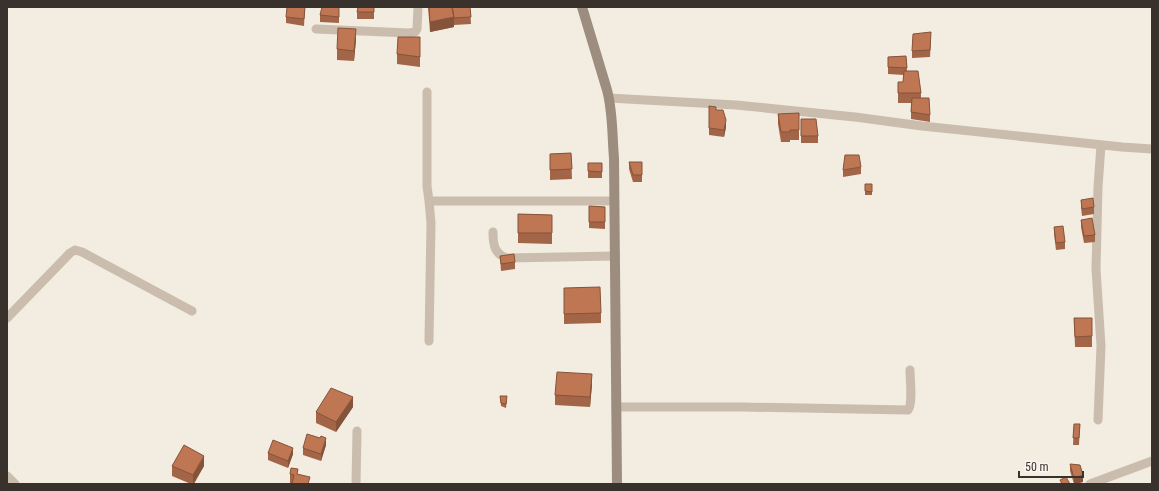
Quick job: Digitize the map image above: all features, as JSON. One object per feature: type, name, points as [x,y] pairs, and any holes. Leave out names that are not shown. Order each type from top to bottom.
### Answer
[{"type":"street","points":[[316,29],[415,32],[417,29],[418,7]]},
{"type":"street","points":[[582,7],[609,98],[613,151],[618,484]]},
{"type":"street","points":[[427,92],[427,186],[431,222],[429,341]]},
{"type":"street","points":[[609,98],[736,105],[855,116],[922,126],[1152,149]]},
{"type":"street","points":[[1098,420],[1102,346],[1096,269],[1098,187],[1101,145]]},
{"type":"street","points":[[429,201],[614,201]]},
{"type":"street","points":[[493,232],[493,244],[496,251],[507,258],[615,256]]},
{"type":"street","points":[[7,318],[70,253],[75,250],[82,252],[192,312]]},
{"type":"street","points":[[616,407],[743,407],[908,410],[910,408],[910,370]]},
{"type":"street","points":[[356,484],[357,430]]},
{"type":"street","points":[[1090,484],[1152,461]]},
{"type":"street","points":[[7,476],[15,484]]},
{"type":"building","points":[[287,7],[305,7],[304,19],[286,17]]},
{"type":"building","points":[[322,7],[339,7],[339,17],[320,15]]},
{"type":"building","points":[[358,7],[374,7],[374,12],[357,12]]},
{"type":"building","points":[[429,7],[452,7],[454,17],[430,22]]},
{"type":"building","points":[[452,7],[470,7],[471,17],[454,18]]},
{"type":"building","points":[[338,28],[356,29],[354,51],[337,49]]},
{"type":"building","points":[[931,32],[930,50],[912,51],[913,34]]},
{"type":"building","points":[[398,37],[420,37],[420,57],[397,54]]},
{"type":"building","points":[[906,56],[907,68],[888,67],[888,57]]},
{"type":"building","points":[[904,71],[918,71],[921,93],[898,93],[898,82],[903,82]]},
{"type":"building","points":[[912,98],[929,98],[930,115],[911,112]]},
{"type":"building","points":[[709,106],[716,107],[716,110],[723,110],[726,120],[724,130],[709,128]]},
{"type":"building","points":[[799,113],[799,130],[781,132],[778,114]]},
{"type":"building","points":[[801,119],[816,119],[818,136],[801,136]]},
{"type":"building","points":[[571,153],[572,169],[550,170],[550,154]]},
{"type":"building","points":[[845,155],[859,155],[861,167],[843,170]]},
{"type":"building","points":[[629,162],[642,162],[642,175],[633,175]]},
{"type":"building","points":[[588,163],[602,163],[602,172],[588,171]]},
{"type":"building","points":[[865,184],[872,184],[872,192],[865,191]]},
{"type":"building","points":[[1093,198],[1094,207],[1082,209],[1081,200]]},
{"type":"building","points":[[589,206],[605,207],[605,222],[589,222]]},
{"type":"building","points":[[518,214],[552,215],[552,233],[518,233]]},
{"type":"building","points":[[1092,218],[1095,235],[1084,236],[1081,220]]},
{"type":"building","points":[[1063,226],[1065,242],[1056,243],[1054,227]]},
{"type":"building","points":[[514,254],[515,262],[501,264],[500,256]]},
{"type":"building","points":[[600,287],[601,313],[564,314],[564,288]]},
{"type":"building","points":[[1074,318],[1092,318],[1092,336],[1075,337]]},
{"type":"building","points":[[557,372],[592,374],[590,397],[555,395]]},
{"type":"building","points":[[331,388],[353,397],[336,422],[316,412]]},
{"type":"building","points":[[500,396],[507,396],[506,404],[501,403]]},
{"type":"building","points":[[1074,424],[1080,424],[1079,438],[1073,438]]},
{"type":"building","points":[[307,434],[320,438],[321,436],[326,438],[321,454],[303,448]]},
{"type":"building","points":[[273,440],[293,448],[288,461],[268,453]]},
{"type":"building","points":[[184,445],[204,456],[193,475],[172,466]]},
{"type":"building","points":[[1070,464],[1080,465],[1083,475],[1074,478]]},
{"type":"building","points":[[291,468],[298,469],[297,474],[310,477],[308,484],[292,484],[294,475],[290,474]]},
{"type":"building","points":[[1066,477],[1070,484],[1062,484],[1060,480]]}]
